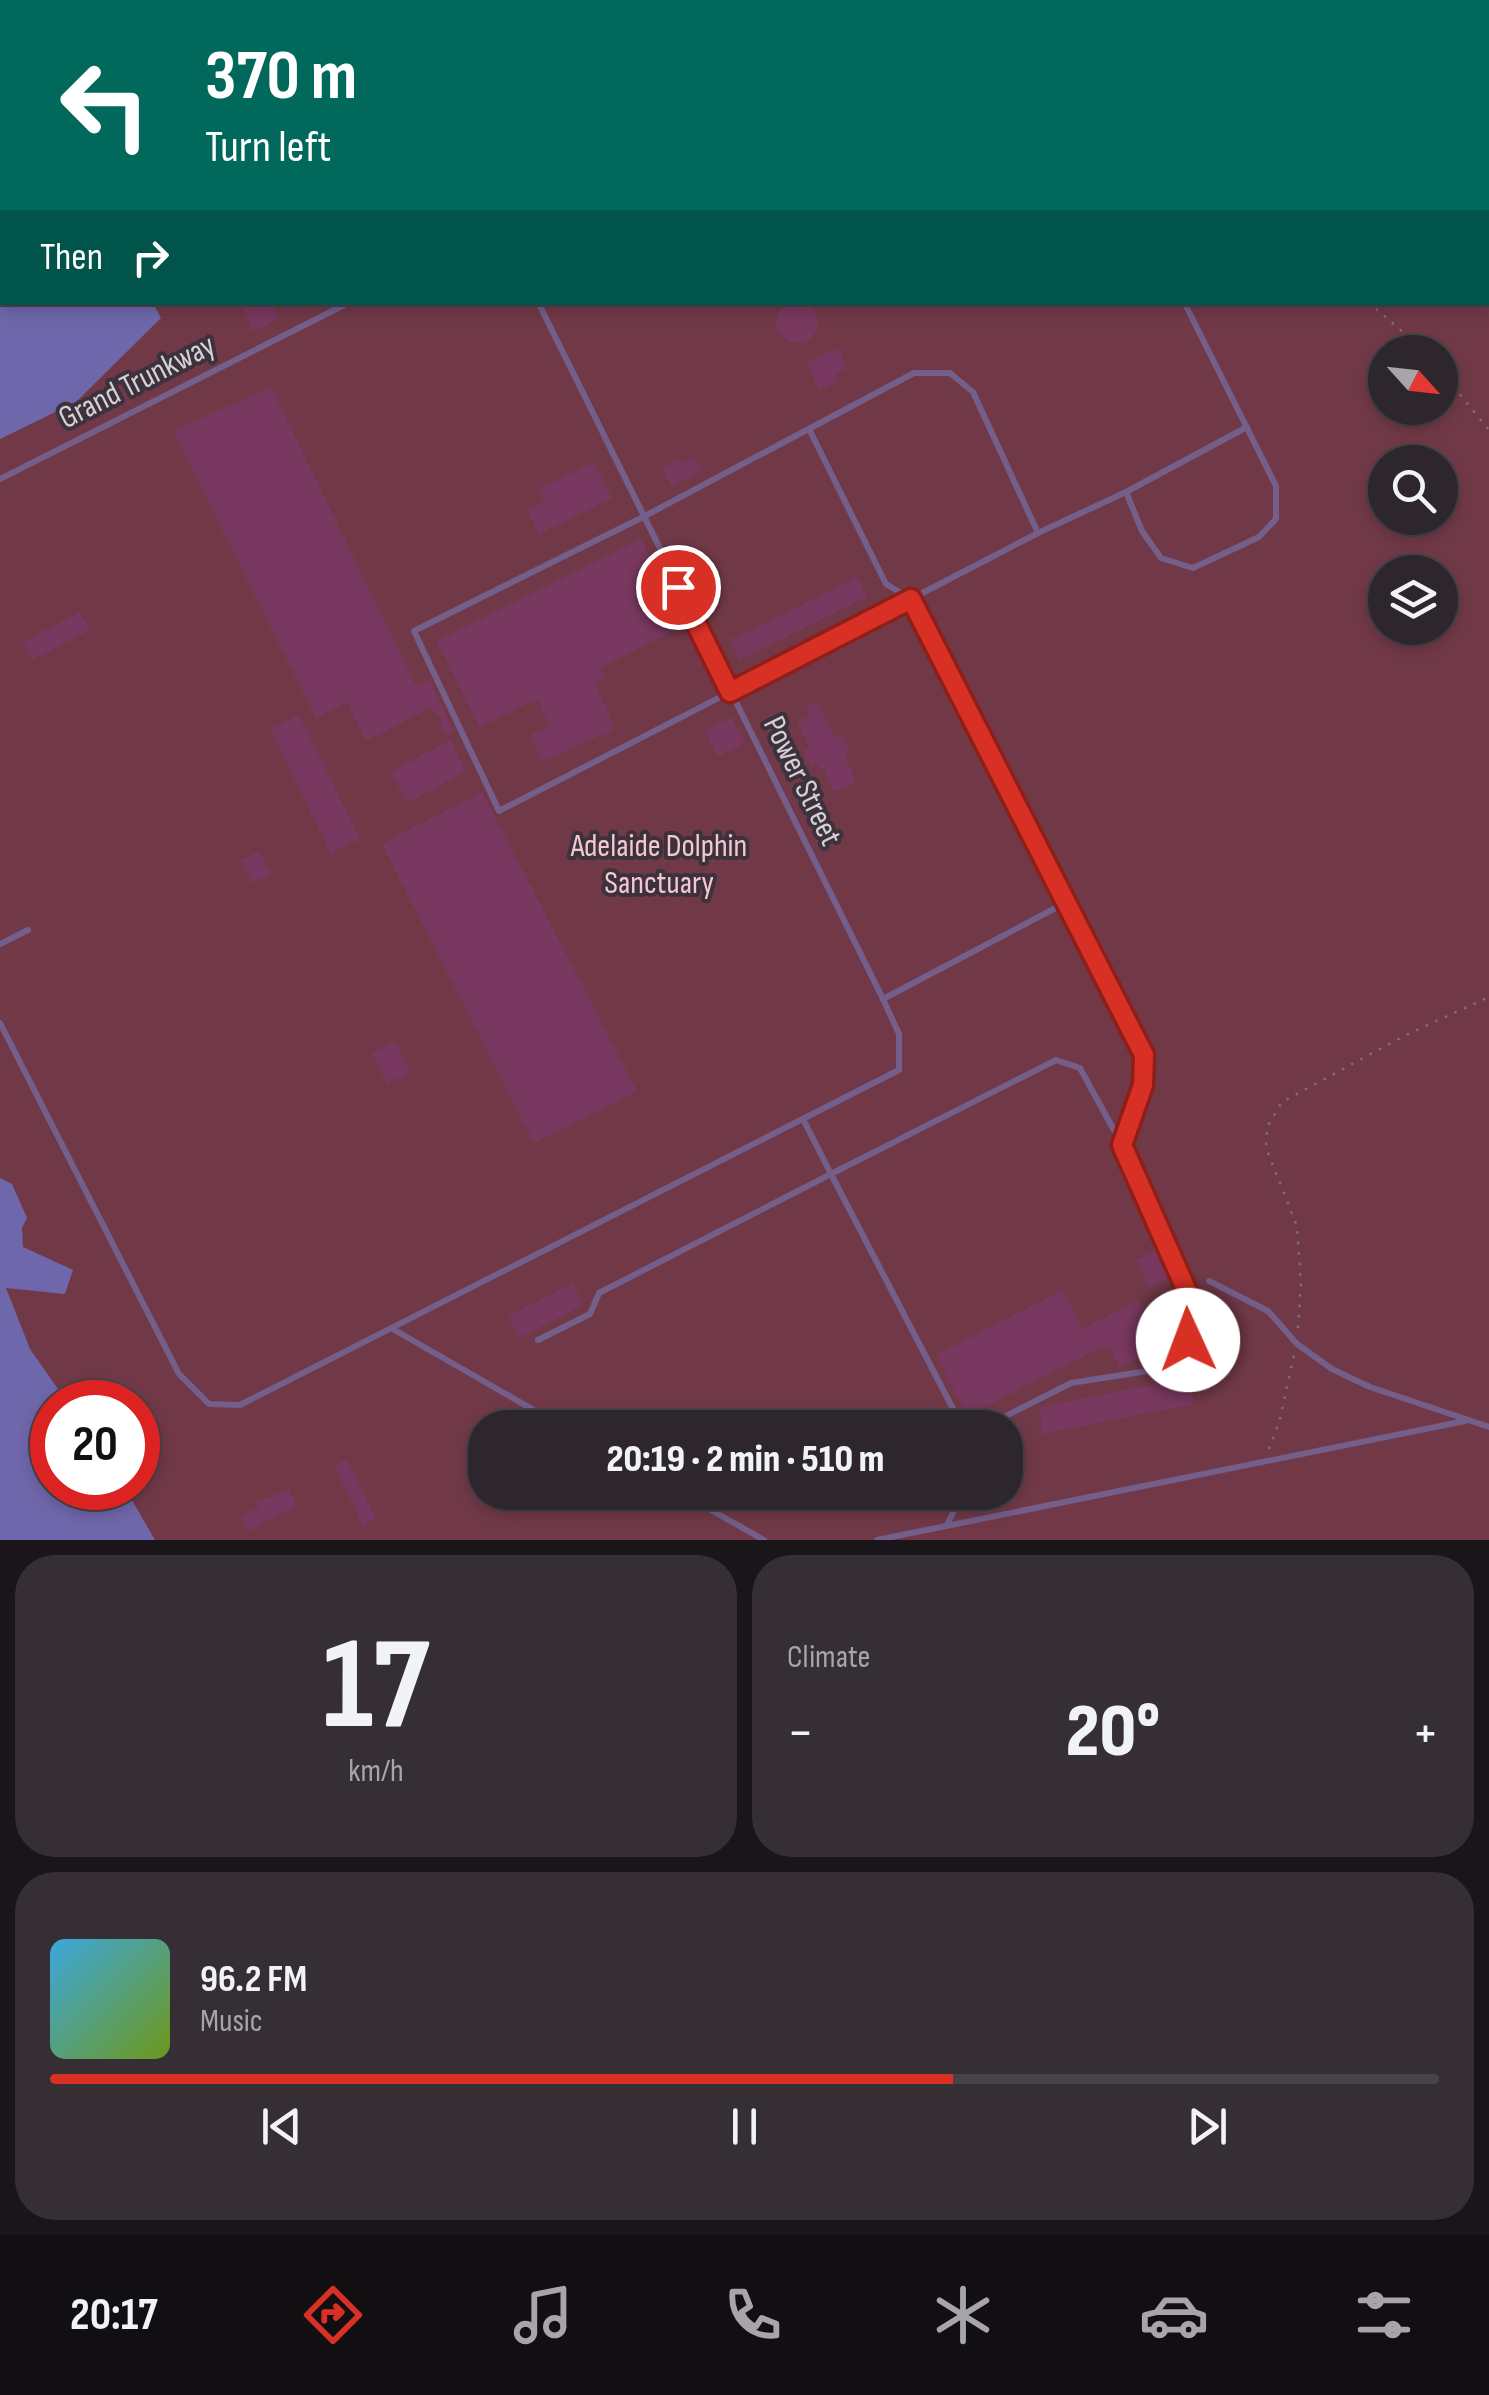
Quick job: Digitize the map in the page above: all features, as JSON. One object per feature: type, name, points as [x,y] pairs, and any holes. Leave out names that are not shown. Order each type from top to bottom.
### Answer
[{"type":"lane","name":"Grand Trunkway","points":[[0,478],[344,305]]},
{"type":"lane","name":"Power Street","points":[[539,305],[899,1034],[899,1070],[802,1118]]},
{"type":"lane","points":[[1126,492],[1142,531],[1160,558],[1192,568],[1258,538],[1276,519],[1276,486],[1186,305]]},
{"type":"lane","points":[[1038,532],[974,392],[950,373],[914,373],[643,517],[414,631],[499,811],[1247,427]]},
{"type":"lane","points":[[810,429],[886,584],[911,599],[1144,1055],[1143,1085],[1122,1145]]},
{"type":"lane","points":[[883,999],[1064,903]]},
{"type":"lane","points":[[0,944],[28,930]]},
{"type":"lane","points":[[0,1023],[179,1374],[209,1404],[240,1405],[802,1118],[954,1410]]},
{"type":"lane","points":[[538,1340],[590,1314],[599,1293],[1056,1060],[1080,1068],[1122,1145],[1194,1307],[1188,1340],[1154,1370],[1071,1383],[1018,1410]]},
{"type":"lane","points":[[1210,1281],[1268,1311],[1297,1344],[1332,1369],[1370,1387],[1489,1428]]},
{"type":"lane","points":[[390,1328],[534,1410]]},
{"type":"lane","points":[[877,1540],[1466,1421]]},
{"type":"lane","points":[[711,1510],[764,1540]]},
{"type":"lane","points":[[946,1526],[954,1510]]},
{"type":"path","points":[[1371,305],[1406,335]]},
{"type":"path","points":[[1458,392],[1489,430]]},
{"type":"path","points":[[1263,1462],[1279,1423],[1297,1344],[1301,1285],[1296,1226],[1266,1148],[1267,1127],[1282,1102],[1404,1036],[1489,997]]},
{"type":"green space","name":"Adelaide Dolphin Sanctuary","points":[[0,305],[1489,305],[1489,1540],[0,1540]]},
{"type":"shaded area","points":[[0,305],[154,305],[161,318],[76,402],[0,439]]},
{"type":"shaded area","points":[[0,1178],[12,1184],[27,1218],[22,1228],[23,1247],[73,1270],[65,1294],[6,1288],[30,1349],[52,1380],[30,1380],[30,1510],[138,1510],[155,1540],[0,1540]]},
{"type":"building","points":[[272,305],[279,319],[253,331],[242,307]]},
{"type":"building","points":[[785,305],[809,305],[817,314],[817,330],[805,342],[789,342],[777,330],[777,314]]},
{"type":"building","points":[[838,348],[847,369],[835,374],[838,381],[819,391],[807,362]]},
{"type":"building","points":[[271,387],[415,684],[418,687],[430,680],[453,730],[448,736],[441,718],[430,708],[366,741],[347,702],[316,718],[173,431]]},
{"type":"building","points":[[694,457],[701,470],[672,487],[662,468],[678,459],[681,464]]},
{"type":"building","points":[[594,462],[612,498],[539,534],[527,509],[545,501],[539,489]]},
{"type":"building","points":[[641,539],[684,625],[600,668],[605,678],[595,683],[615,729],[542,762],[530,735],[550,727],[537,699],[480,727],[437,641]]},
{"type":"building","points":[[857,577],[867,597],[739,660],[730,640]]},
{"type":"building","points":[[80,612],[90,630],[32,660],[23,642]]},
{"type":"building","points":[[817,702],[834,737],[841,733],[850,750],[844,752],[856,782],[833,792],[824,768],[820,770],[817,764],[811,767],[803,751],[810,748],[797,721],[810,715],[807,706]]},
{"type":"building","points":[[299,715],[360,839],[331,853],[270,729]]},
{"type":"building","points":[[731,717],[745,743],[718,757],[705,731]]},
{"type":"building","points":[[450,740],[466,771],[407,803],[391,772]]},
{"type":"building","points":[[482,792],[637,1091],[534,1143],[382,844]]},
{"type":"building","points":[[259,851],[271,874],[252,883],[241,860]]},
{"type":"building","points":[[395,1041],[410,1072],[387,1084],[372,1053]]},
{"type":"building","points":[[1158,1250],[1171,1276],[1149,1287],[1136,1260]]},
{"type":"building","points":[[573,1283],[583,1305],[519,1338],[508,1316]]},
{"type":"building","points":[[1063,1290],[1082,1329],[1138,1300],[1151,1326],[1142,1331],[1153,1352],[1120,1368],[1110,1347],[1102,1347],[979,1410],[964,1410],[936,1355]]},
{"type":"building","points":[[1189,1377],[1194,1404],[1043,1434],[1040,1407]]},
{"type":"building","points":[[347,1459],[376,1519],[363,1525],[334,1466]]},
{"type":"building","points":[[289,1489],[297,1506],[248,1531],[241,1517],[258,1508],[256,1503]]},
{"type":"route","points":[[678,587],[730,692],[911,599],[1144,1055],[1143,1085],[1122,1145],[1194,1307],[1188,1340]]}]
